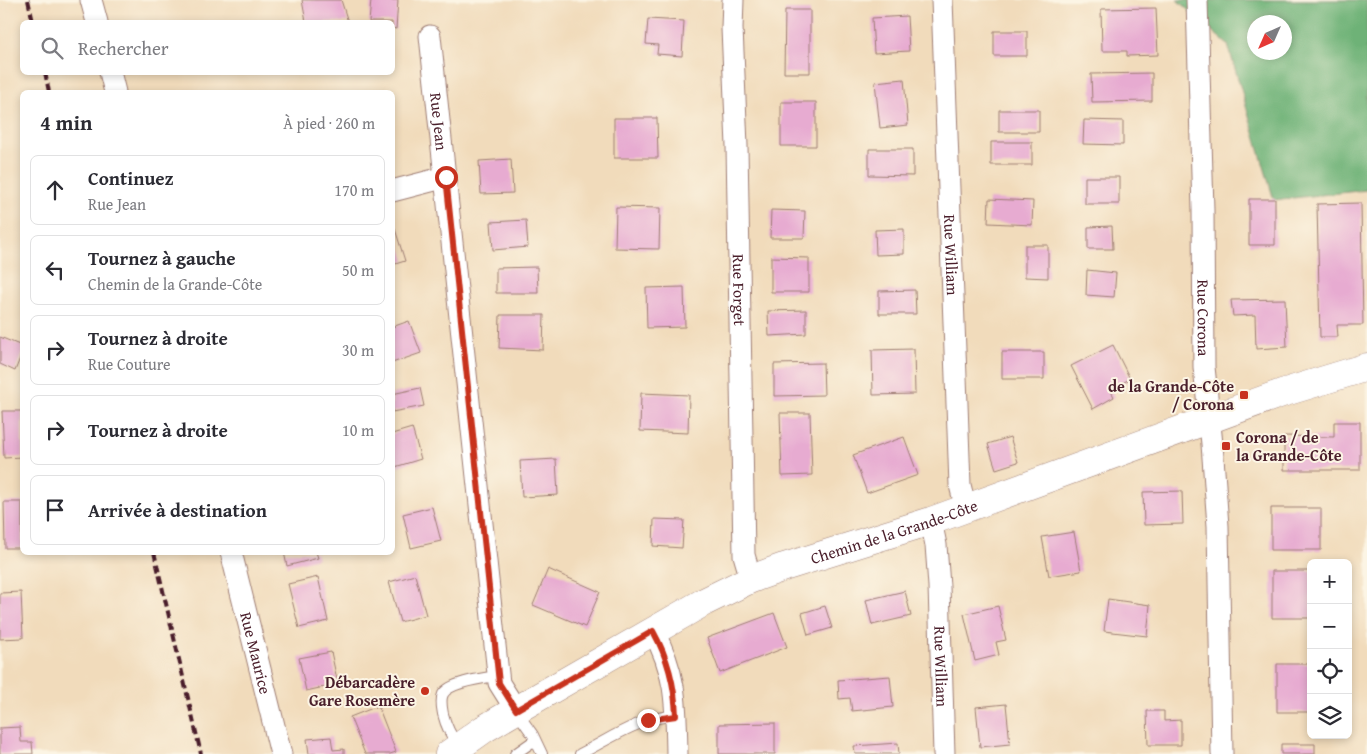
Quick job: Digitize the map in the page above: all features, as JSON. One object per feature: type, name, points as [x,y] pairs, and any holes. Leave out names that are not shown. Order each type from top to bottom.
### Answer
[{"type":"main road","name":"Chemin de la Grande-Côte","points":[[458,751],[516,710],[704,602],[751,578],[966,509],[1302,386],[1367,368]]},
{"type":"street","points":[[91,0],[96,20]]},
{"type":"street","name":"Rue Forget","points":[[733,0],[732,28],[737,146],[744,555],[751,578]]},
{"type":"street","name":"Rue William","points":[[942,0],[960,485],[966,509]]},
{"type":"street","name":"Rue Corona","points":[[1197,0],[1203,210],[1204,367],[1218,526],[1222,754]]},
{"type":"street","name":"Rue Jean","points":[[430,36],[498,676],[499,683],[516,710]]},
{"type":"street","points":[[111,75],[114,90]]},
{"type":"street","points":[[395,190],[446,177]]},
{"type":"street","name":"Rue William","points":[[930,521],[936,545],[939,586],[944,754]]},
{"type":"street","name":"Rue Maurice","points":[[232,555],[281,754]]},
{"type":"street","points":[[653,631],[672,677],[677,754]]},
{"type":"lane","points":[[458,751],[446,725],[442,708],[442,697],[448,689],[456,685],[498,676]]},
{"type":"lane","points":[[516,710],[542,754]]},
{"type":"lane","points":[[580,754],[645,721],[666,716],[676,716]]},
{"type":"lane","points":[[515,754],[535,740]]},
{"type":"green space","points":[[1177,0],[1367,0],[1367,190],[1274,200],[1228,45]]},
{"type":"building","points":[[302,0],[341,0],[347,20],[306,20]]},
{"type":"building","points":[[371,0],[398,0],[396,29],[395,20],[369,20]]},
{"type":"building","points":[[1156,8],[1158,55],[1127,56],[1127,51],[1102,51],[1101,9]]},
{"type":"building","points":[[785,10],[810,10],[810,73],[784,73]]},
{"type":"building","points":[[907,16],[909,51],[874,53],[872,18]]},
{"type":"building","points":[[648,19],[684,21],[682,56],[657,54],[658,45],[646,44]]},
{"type":"building","points":[[994,31],[1027,31],[1027,56],[994,56]]},
{"type":"building","points":[[1152,73],[1152,101],[1092,102],[1091,74]]},
{"type":"building","points":[[904,79],[908,125],[880,128],[875,82]]},
{"type":"building","points":[[781,102],[816,102],[816,146],[781,146]]},
{"type":"building","points":[[999,110],[1039,110],[1039,132],[999,132]]},
{"type":"building","points":[[614,118],[657,118],[658,158],[614,158]]},
{"type":"building","points":[[1084,120],[1123,121],[1123,145],[1083,144]]},
{"type":"building","points":[[991,142],[1032,142],[1032,165],[991,165]]},
{"type":"building","points":[[869,149],[913,149],[913,176],[869,175]]},
{"type":"building","points":[[511,159],[513,193],[481,194],[479,161]]},
{"type":"building","points":[[1085,177],[1119,177],[1119,204],[1085,204]]},
{"type":"building","points":[[989,199],[1033,201],[1032,225],[988,223]]},
{"type":"building","points":[[1249,199],[1275,199],[1275,245],[1249,245]]},
{"type":"building","points":[[1361,203],[1363,325],[1337,325],[1338,337],[1320,337],[1317,204]]},
{"type":"building","points":[[616,207],[660,208],[659,249],[615,248]]},
{"type":"building","points":[[771,210],[805,211],[804,238],[770,238]]},
{"type":"building","points":[[526,220],[528,247],[493,250],[491,222]]},
{"type":"building","points":[[1112,226],[1113,249],[1088,249],[1088,227]]},
{"type":"building","points":[[395,229],[405,261],[395,264]]},
{"type":"building","points":[[904,229],[904,254],[876,255],[875,230]]},
{"type":"building","points":[[1025,245],[1048,245],[1048,278],[1025,277]]},
{"type":"building","points":[[771,257],[809,258],[809,292],[771,292]]},
{"type":"building","points":[[537,267],[538,293],[496,293],[496,268]]},
{"type":"building","points":[[1087,270],[1116,273],[1114,297],[1086,295]]},
{"type":"building","points":[[684,287],[685,327],[647,328],[646,288]]},
{"type":"building","points":[[915,290],[916,314],[879,314],[879,291]]},
{"type":"building","points":[[1285,299],[1287,347],[1256,349],[1255,315],[1233,316],[1231,300]]},
{"type":"building","points":[[806,310],[806,334],[769,336],[768,311]]},
{"type":"building","points":[[500,315],[544,315],[543,350],[499,348]]},
{"type":"building","points":[[409,321],[421,353],[395,362],[395,326]]},
{"type":"building","points":[[0,337],[20,345],[20,358],[15,371],[0,364]]},
{"type":"building","points":[[1113,345],[1130,379],[1110,389],[1114,397],[1093,409],[1071,366]]},
{"type":"building","points":[[914,349],[915,394],[873,395],[872,350]]},
{"type":"building","points":[[1002,352],[1044,352],[1044,379],[1002,379]]},
{"type":"building","points":[[823,363],[824,395],[774,396],[774,364]]},
{"type":"building","points":[[420,388],[424,406],[395,411],[395,393]]},
{"type":"building","points":[[641,393],[689,395],[688,433],[640,431]]},
{"type":"building","points":[[2,411],[20,411],[20,457],[4,458]]},
{"type":"building","points":[[780,413],[810,413],[812,475],[782,476]]},
{"type":"building","points":[[1334,422],[1360,422],[1360,470],[1284,470],[1284,436],[1334,437]]},
{"type":"building","points":[[412,428],[421,459],[395,467],[395,433]]},
{"type":"building","points":[[904,437],[918,475],[867,493],[853,455]]},
{"type":"building","points":[[1010,437],[1018,462],[996,469],[988,444]]},
{"type":"building","points":[[556,459],[558,495],[522,497],[520,461]]},
{"type":"building","points":[[1182,491],[1183,524],[1144,525],[1143,492]]},
{"type":"building","points":[[4,502],[20,502],[20,548],[5,548]]},
{"type":"building","points":[[432,507],[441,541],[411,548],[403,514]]},
{"type":"building","points":[[1271,508],[1321,508],[1321,550],[1271,550]]},
{"type":"building","points":[[654,519],[684,520],[682,548],[653,546]]},
{"type":"building","points":[[1074,532],[1081,571],[1049,576],[1042,537]]},
{"type":"building","points":[[285,555],[317,555],[318,558],[287,566]]},
{"type":"building","points":[[548,569],[600,592],[585,627],[533,605]]},
{"type":"building","points":[[1272,571],[1307,571],[1307,618],[1272,618]]},
{"type":"building","points":[[415,575],[426,615],[400,622],[389,582]]},
{"type":"building","points":[[318,577],[328,621],[299,628],[288,584]]},
{"type":"building","points":[[905,591],[911,616],[872,625],[866,600]]},
{"type":"building","points":[[21,592],[23,638],[0,639],[0,593]]},
{"type":"building","points":[[1108,599],[1150,605],[1147,636],[1104,631]]},
{"type":"building","points":[[825,606],[832,628],[808,635],[802,613]]},
{"type":"building","points":[[998,606],[1006,640],[996,642],[999,655],[975,661],[964,614]]},
{"type":"building","points":[[774,613],[787,647],[720,673],[707,638]]},
{"type":"building","points":[[331,652],[338,684],[306,691],[299,658]]},
{"type":"building","points":[[1277,664],[1307,664],[1307,712],[1277,712]]},
{"type":"building","points":[[890,676],[893,707],[852,711],[850,698],[839,699],[838,680]]},
{"type":"building","points":[[1006,704],[1010,744],[980,747],[976,707]]},
{"type":"building","points":[[378,706],[396,752],[390,754],[365,754],[350,717]]},
{"type":"building","points":[[1147,711],[1164,711],[1164,721],[1181,720],[1181,745],[1148,745]]},
{"type":"building","points":[[775,723],[775,754],[719,754],[719,724]]},
{"type":"building","points":[[20,727],[21,742],[32,742],[33,754],[0,754],[0,728]]},
{"type":"building","points":[[331,737],[333,750],[344,749],[344,754],[309,754],[307,739]]},
{"type":"building","points":[[898,743],[899,754],[855,754],[854,746]]},
{"type":"building","points":[[1281,744],[1315,744],[1315,754],[1281,754]]},
{"type":"railway","points":[[28,0],[33,20]]},
{"type":"railway","points":[[46,75],[49,90]]},
{"type":"railway","points":[[155,555],[201,754]]},
{"type":"place","name":"de la Grande-Côte / Corona","points":[[1244,395]]},
{"type":"place","name":"Corona / de la Grande-Côte","points":[[1226,446]]},
{"type":"place","name":"Débarcadère Gare Rosemère","points":[[425,691]]},
{"type":"route","points":[[446,177],[499,683],[516,710],[653,631],[673,682],[676,716],[648,720]]}]
